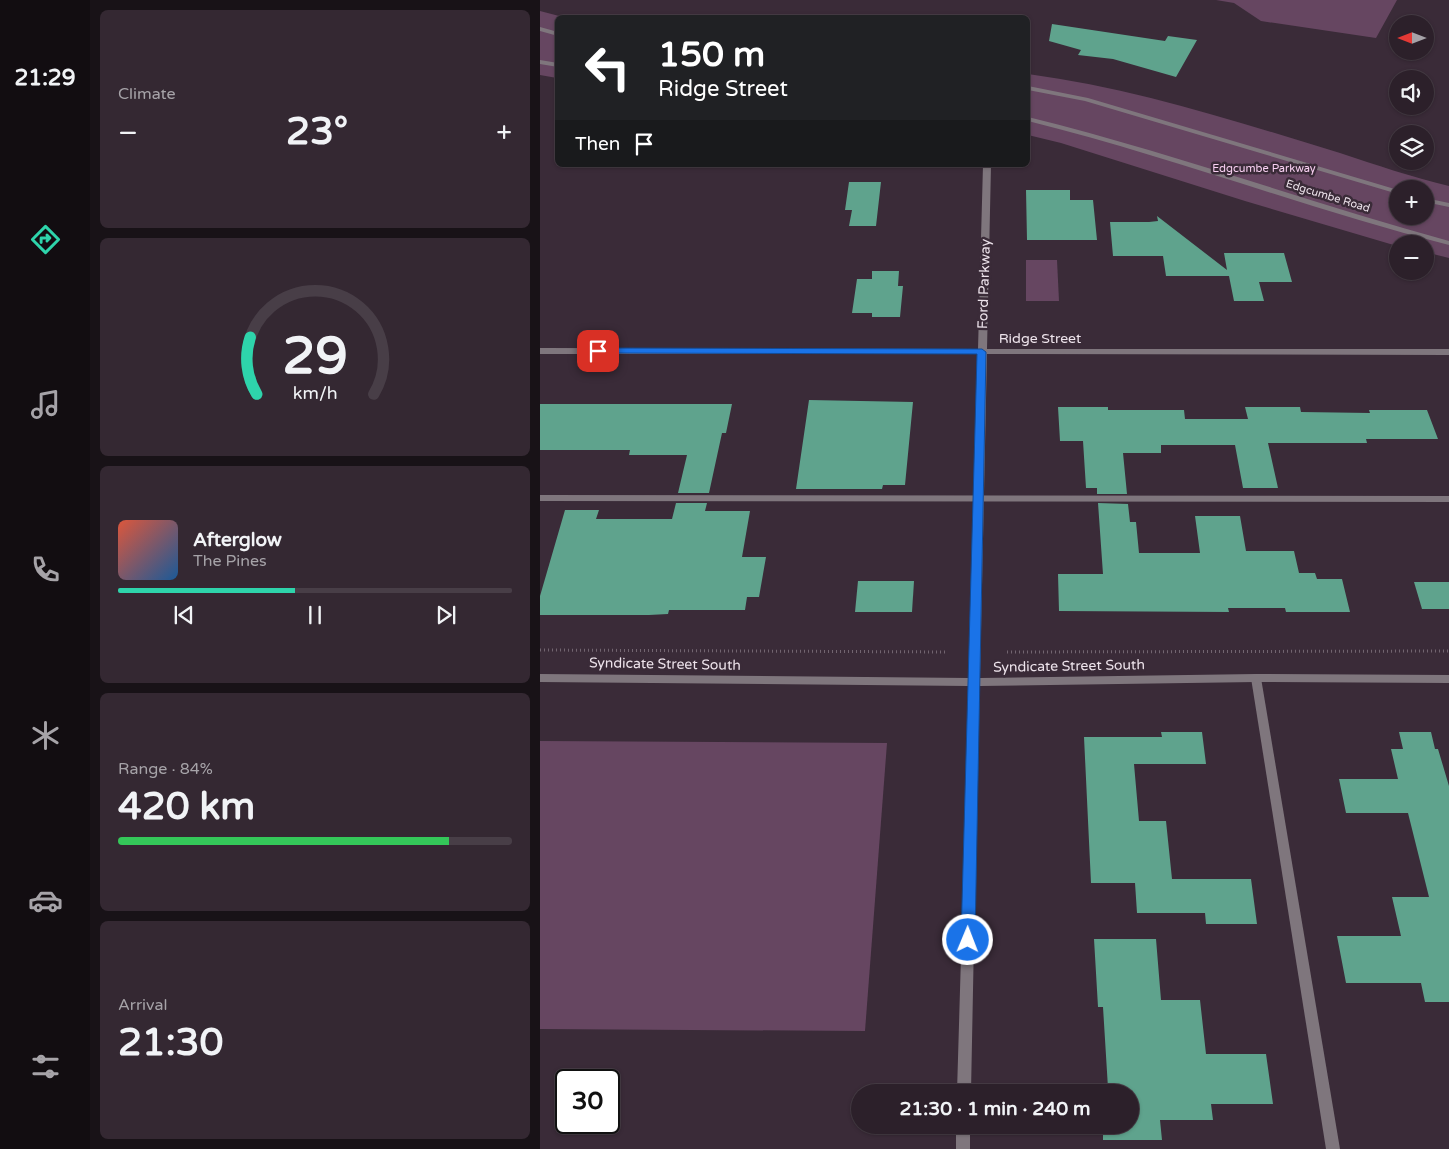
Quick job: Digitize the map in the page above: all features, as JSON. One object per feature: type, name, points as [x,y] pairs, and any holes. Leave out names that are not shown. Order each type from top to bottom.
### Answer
[{"type":"street","points":[[540,29],[555,33]]},
{"type":"street","points":[[540,62],[555,64]]},
{"type":"street","name":"Edgcumbe Road","points":[[1030,88],[1086,99],[1389,189]]},
{"type":"street","name":"Edgcumbe Road","points":[[1030,119],[1097,136],[1449,243]]},
{"type":"street","name":"Ford Parkway","points":[[964,1084],[987,167]]},
{"type":"street","points":[[1434,202],[1449,205]]},
{"type":"street","name":"Ridge Street","points":[[540,351],[1449,352]]},
{"type":"street","points":[[540,498],[1449,499]]},
{"type":"street","name":"Syndicate Street South","points":[[540,678],[974,682],[1256,678],[1449,679]]},
{"type":"street","points":[[1256,678],[1334,1149]]},
{"type":"street","points":[[963,1134],[963,1149]]},
{"type":"path","points":[[540,650],[948,652]]},
{"type":"path","points":[[1007,652],[1449,651]]},
{"type":"green space","points":[[1216,0],[1397,0],[1376,38],[1261,21],[1234,3]]},
{"type":"green space","points":[[540,11],[555,15],[555,78],[540,75]]},
{"type":"green space","name":"Edgcumbe Parkway","points":[[1030,74],[1107,88],[1186,107],[1427,180],[1389,180],[1389,225],[1434,225],[1434,182],[1449,186],[1449,258],[1434,254],[1434,235],[1389,235],[1389,244],[1061,143],[1030,135]]},
{"type":"green space","points":[[1026,260],[1057,260],[1059,301],[1026,301]]},
{"type":"green space","points":[[540,741],[887,743],[865,1031],[540,1029]]},
{"type":"building","points":[[1052,24],[1165,41],[1168,36],[1197,40],[1176,77],[1113,59],[1078,55],[1081,50],[1049,41]]},
{"type":"building","points":[[849,182],[881,182],[876,226],[849,226],[852,210],[845,210]]},
{"type":"building","points":[[1026,190],[1070,190],[1070,200],[1093,200],[1097,240],[1027,240]]},
{"type":"building","points":[[1157,216],[1227,270],[1224,253],[1284,253],[1292,282],[1259,282],[1264,301],[1234,301],[1229,276],[1166,276],[1163,256],[1113,256],[1110,222],[1158,221]]},
{"type":"building","points":[[872,271],[899,271],[898,286],[903,286],[900,317],[872,317],[872,313],[852,313],[857,279],[872,279]]},
{"type":"building","points":[[809,400],[913,402],[905,485],[883,485],[882,489],[796,489]]},
{"type":"building","points":[[540,404],[732,404],[726,433],[722,433],[709,493],[678,493],[687,455],[629,455],[630,450],[540,450]]},
{"type":"building","points":[[1058,407],[1108,407],[1108,410],[1184,410],[1185,419],[1248,419],[1245,407],[1300,407],[1301,412],[1370,413],[1369,410],[1427,410],[1438,439],[1366,439],[1367,443],[1268,443],[1278,488],[1243,488],[1235,445],[1161,445],[1161,453],[1123,453],[1127,494],[1097,494],[1097,488],[1086,488],[1083,441],[1060,441]]},
{"type":"building","points":[[676,503],[707,503],[705,511],[750,511],[742,557],[766,557],[759,597],[747,597],[745,610],[669,610],[668,614],[649,615],[540,615],[540,596],[565,510],[599,510],[596,519],[672,519]]},
{"type":"building","points":[[1098,503],[1128,504],[1130,522],[1136,522],[1139,553],[1200,553],[1195,516],[1240,516],[1246,551],[1294,551],[1299,573],[1315,573],[1317,579],[1342,579],[1350,612],[1286,612],[1285,608],[1228,608],[1229,612],[1059,611],[1058,574],[1103,574]]},
{"type":"building","points":[[858,581],[914,581],[912,612],[855,612]]},
{"type":"building","points":[[1414,582],[1449,582],[1449,609],[1422,609]]},
{"type":"building","points":[[1161,732],[1202,732],[1206,764],[1134,764],[1139,821],[1166,821],[1172,879],[1251,879],[1257,924],[1206,924],[1205,913],[1137,913],[1135,883],[1091,883],[1084,737],[1162,737]]},
{"type":"building","points":[[1399,732],[1431,732],[1435,749],[1438,749],[1449,786],[1449,1002],[1425,1002],[1421,983],[1346,983],[1337,936],[1401,936],[1392,897],[1429,897],[1408,813],[1346,813],[1339,779],[1398,779],[1391,749],[1403,749]]},
{"type":"building","points":[[1094,939],[1156,939],[1161,1000],[1200,1000],[1206,1054],[1266,1054],[1273,1104],[1211,1104],[1213,1120],[1160,1120],[1162,1140],[1103,1140],[1103,1134],[1139,1134],[1139,1084],[1108,1084],[1103,1007],[1098,1007]]},
{"type":"route","points":[[598,351],[982,352],[968,940]]}]
